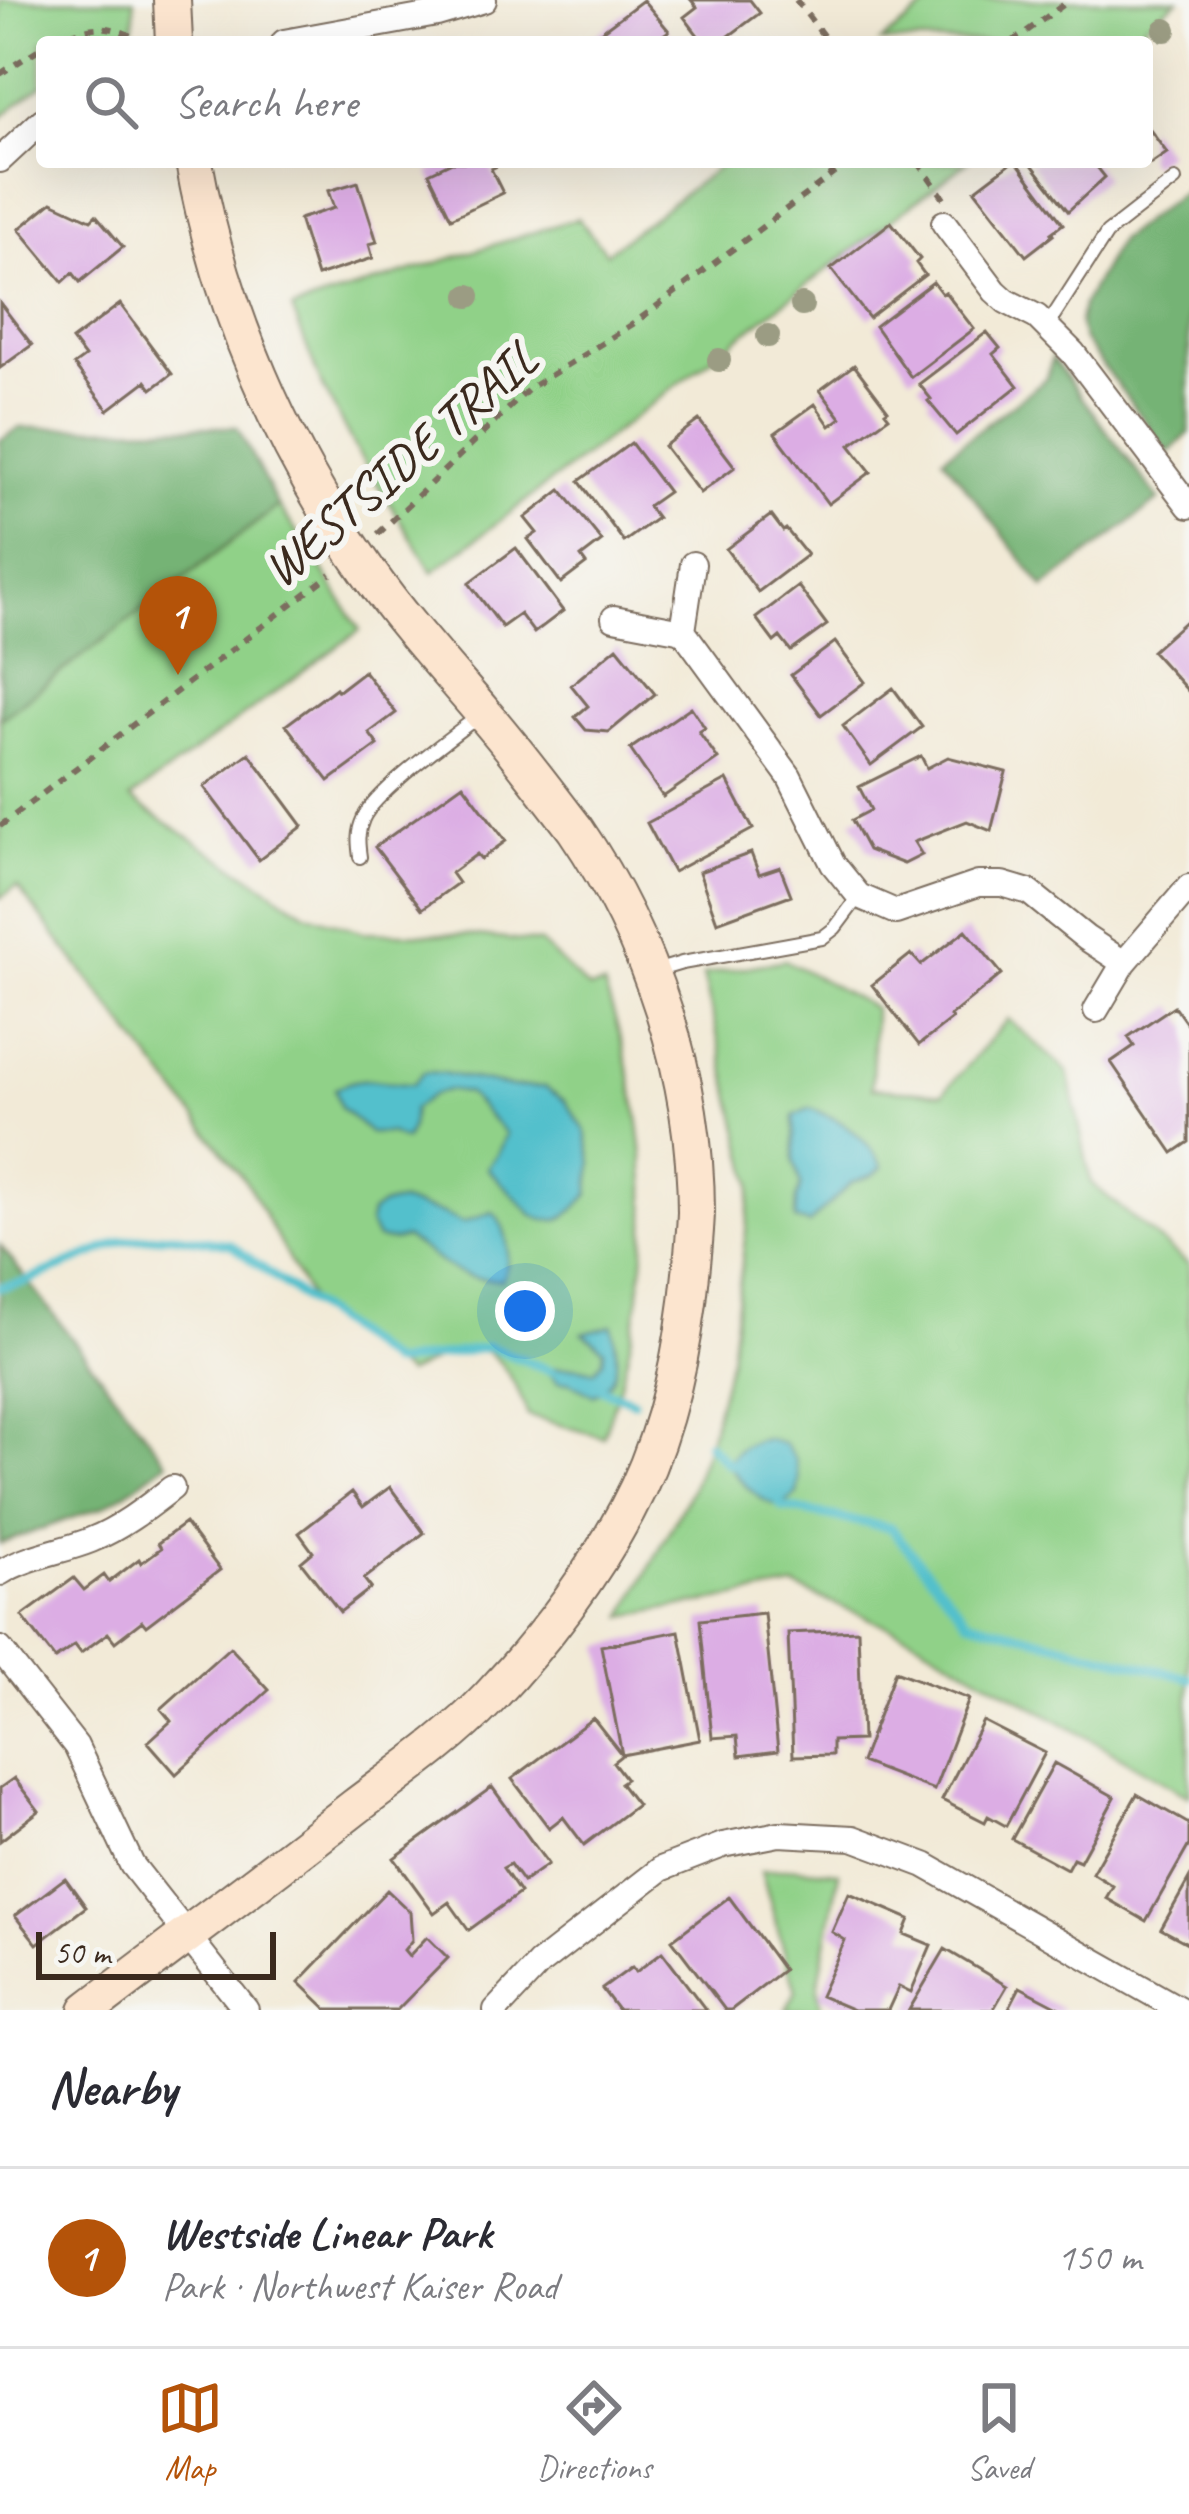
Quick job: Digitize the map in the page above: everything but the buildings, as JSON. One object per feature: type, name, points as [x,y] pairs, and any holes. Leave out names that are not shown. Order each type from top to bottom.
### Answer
[{"type":"main road","points":[[172,0],[174,36]]},
{"type":"main road","points":[[88,2010],[429,1750],[484,1703],[578,1593],[629,1506],[674,1385],[684,1335],[695,1211],[682,1078],[651,972],[596,858],[393,605],[316,488],[259,375],[235,312],[195,168]]},
{"type":"street","points":[[310,36],[484,0]]},
{"type":"street","points":[[0,160],[36,127]]},
{"type":"street","points":[[944,223],[995,291],[1047,326],[1073,353],[1189,506]]},
{"type":"street","points":[[683,631],[693,564]]},
{"type":"street","points":[[614,618],[683,631],[789,776],[833,864],[859,896],[896,912],[978,884],[1002,884],[1029,892],[1124,963]]},
{"type":"street","points":[[1096,1010],[1124,963],[1189,887]]},
{"type":"street","points":[[0,1573],[117,1528],[172,1488]]},
{"type":"street","points":[[0,1649],[76,1746],[132,1864],[246,2010]]},
{"type":"street","points":[[496,2010],[538,1964],[662,1869],[723,1845],[779,1834],[853,1838],[925,1865],[1181,2010]]},
{"type":"lane","points":[[1047,326],[1106,233],[1175,181]]},
{"type":"lane","points":[[360,857],[358,837],[364,814],[483,712]]},
{"type":"lane","points":[[651,972],[822,938],[859,896]]},
{"type":"path","points":[[796,0],[823,36]]},
{"type":"path","points":[[1020,36],[1070,0]]},
{"type":"path","points":[[71,36],[104,25],[132,36]]},
{"type":"path","points":[[0,74],[36,51]]},
{"type":"path","name":"WESTSIDE TRAIL","points":[[0,826],[356,555],[530,388],[633,323],[842,168]]},
{"type":"path","points":[[922,168],[948,204],[944,223]]},
{"type":"green space","points":[[0,0],[134,0],[129,36],[36,36],[36,90],[0,118]]},
{"type":"green space","points":[[936,0],[1178,0],[1131,36],[889,36]]},
{"type":"green space","points":[[717,168],[959,168],[433,572],[354,447],[320,381],[292,309],[578,218],[606,253]]},
{"type":"green space","points":[[1189,187],[1189,433],[1169,453],[1084,341],[1079,324],[1082,306],[1119,240]]},
{"type":"green space","points":[[1052,358],[1159,500],[1044,588],[943,457],[1047,378]]},
{"type":"green space","points":[[237,427],[278,506],[0,719],[0,440],[19,428]]},
{"type":"green space","points":[[278,506],[360,630],[130,799],[306,913],[363,932],[540,943],[589,989],[604,986],[635,1101],[646,1212],[635,1322],[603,1437],[528,1416],[507,1372],[479,1349],[453,1352],[406,1374],[314,1307],[249,1186],[17,886],[0,898],[0,719]]},
{"type":"green space","points":[[785,960],[874,1008],[872,1088],[943,1093],[1008,1019],[1068,1072],[1091,1183],[1189,1265],[1189,1796],[909,1635],[795,1587],[624,1616],[691,1490],[708,1444],[730,1357],[752,1184],[703,975]]},
{"type":"green space","points":[[0,1245],[167,1462],[102,1507],[0,1544]]},
{"type":"green space","points":[[761,1871],[839,1872],[818,1987],[821,2010],[786,2010],[796,1991]]},
{"type":"water","points":[[424,1072],[512,1087],[545,1087],[565,1101],[586,1132],[592,1163],[589,1194],[559,1220],[533,1215],[487,1168],[506,1134],[467,1093],[447,1090],[413,1109],[405,1140],[389,1133],[370,1133],[341,1108],[335,1089],[365,1080],[413,1084]]},
{"type":"water","points":[[810,1108],[852,1130],[883,1167],[852,1182],[809,1224],[795,1220],[801,1186],[794,1161],[794,1116]]},
{"type":"water","points":[[400,1202],[463,1223],[493,1212],[507,1244],[502,1280],[459,1273],[405,1238],[377,1239],[369,1223],[371,1213]]},
{"type":"water","points":[[612,1325],[616,1365],[603,1389],[593,1395],[570,1382],[558,1382],[544,1368],[594,1371],[603,1360],[604,1349],[583,1333]]},
{"type":"water","points":[[767,1439],[784,1444],[795,1459],[797,1494],[782,1507],[751,1491],[727,1463],[744,1446]]},
{"type":"waterway","points":[[0,1287],[25,1282],[123,1241],[170,1235],[230,1244],[392,1364],[489,1347],[552,1371]]},
{"type":"waterway","points":[[596,1386],[633,1401]]},
{"type":"waterway","points":[[708,1444],[727,1463],[737,1466]]},
{"type":"waterway","points":[[776,1498],[782,1507],[891,1528],[968,1620],[1189,1678]]},
{"type":"place","name":"Westside Linear Park","points":[[178,675]]}]
